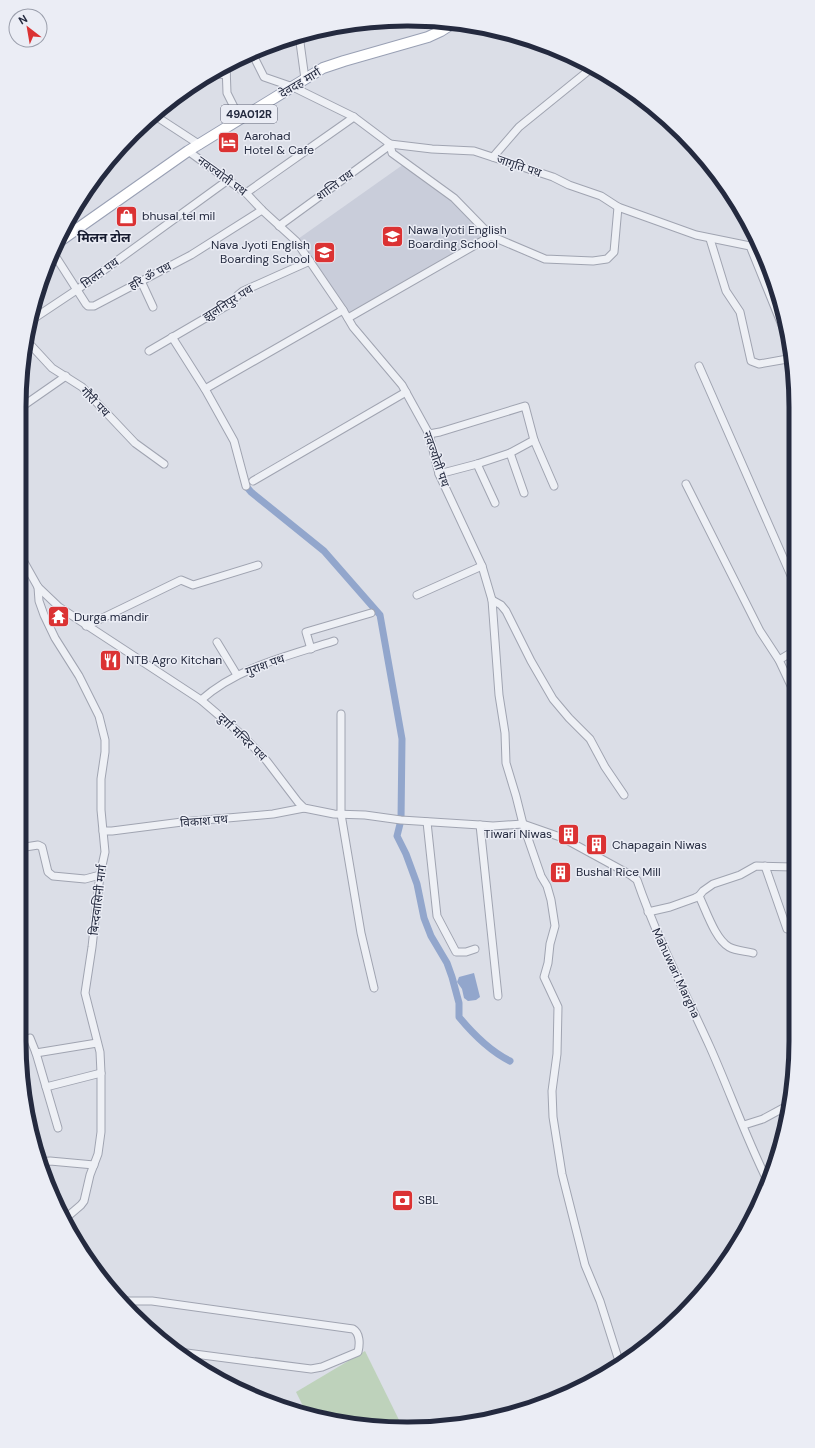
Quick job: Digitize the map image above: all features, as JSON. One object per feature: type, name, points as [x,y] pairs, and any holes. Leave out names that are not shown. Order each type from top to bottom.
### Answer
[{"type":"main road","name":"देवदह मार्ग","points":[[67,235],[188,151],[323,68],[428,37],[447,28]]},
{"type":"street","points":[[300,42],[305,80]]},
{"type":"street","points":[[255,58],[264,77],[293,87],[354,117],[390,144],[392,153],[454,198],[491,236],[545,259],[593,261],[607,259],[614,252],[618,207]]},
{"type":"street","points":[[493,157],[519,127],[588,71]]},
{"type":"street","points":[[222,74],[226,75],[227,93],[240,119]]},
{"type":"street","points":[[246,193],[354,117]]},
{"type":"street","points":[[159,118],[200,145]]},
{"type":"street","name":"जागृति पथ","points":[[390,144],[432,149],[474,151],[553,177],[569,185],[601,196],[618,207],[696,235],[750,246],[777,313]]},
{"type":"street","name":"शान्ति पथ","points":[[279,226],[390,144]]},
{"type":"street","name":"नवज्योती पथ","points":[[188,151],[246,193],[296,241],[344,310],[353,327],[394,374],[406,392],[429,434],[439,474],[482,566],[492,600],[499,695],[505,734],[506,763],[523,824],[541,876],[547,886],[555,926],[544,976],[558,1007],[557,1054],[552,1091],[556,1146],[585,1266],[600,1300],[618,1358]]},
{"type":"street","name":"मिलन पथ","points":[[37,316],[78,289],[228,180]]},
{"type":"street","name":"हरि ॐ पथ","points":[[57,258],[78,289],[86,304],[88,306],[94,306],[191,255],[262,210]]},
{"type":"street","points":[[348,318],[491,236]]},
{"type":"street","points":[[710,239],[726,291],[740,312],[751,361],[759,364],[786,359]]},
{"type":"street","name":"झुलनिपुर पथ","points":[[149,351],[233,302],[243,291],[310,261]]},
{"type":"street","points":[[141,281],[153,307]]},
{"type":"street","points":[[205,389],[344,310]]},
{"type":"street","points":[[172,337],[205,389],[234,440],[246,486]]},
{"type":"street","name":"गौरी पथ","points":[[31,345],[52,368],[82,387],[135,443],[164,464]]},
{"type":"street","points":[[700,366],[789,569]]},
{"type":"street","points":[[26,404],[66,376]]},
{"type":"street","points":[[253,481],[406,392]]},
{"type":"street","points":[[429,434],[525,406],[534,440],[554,486]]},
{"type":"street","points":[[439,474],[510,453],[534,440]]},
{"type":"street","points":[[510,453],[524,493]]},
{"type":"street","points":[[477,464],[495,504]]},
{"type":"street","points":[[686,484],[760,630],[779,660],[789,681]]},
{"type":"street","points":[[86,626],[181,580],[193,585],[258,565]]},
{"type":"street","name":"दुर्गा मन्दिर पथ","points":[[26,566],[38,587],[59,607],[201,700],[254,746],[304,808]]},
{"type":"street","points":[[418,595],[482,566]]},
{"type":"street","name":"बिन्दवासिनी मार्ग","points":[[38,587],[39,601],[46,620],[55,638],[79,676],[99,716],[105,740],[105,752],[101,779],[100,810],[105,852],[100,875],[85,993],[100,1052],[101,1132],[98,1154],[90,1175],[84,1201],[69,1217]]},
{"type":"street","points":[[492,600],[501,605],[506,611],[531,661],[553,699],[590,739],[605,767],[624,795]]},
{"type":"street","points":[[311,649],[306,632],[371,613]]},
{"type":"street","name":"गुराश पथ","points":[[201,700],[210,692],[237,675],[258,666],[334,641]]},
{"type":"street","points":[[217,642],[237,675]]},
{"type":"street","points":[[779,660],[789,654]]},
{"type":"street","points":[[341,714],[341,814],[361,933],[374,988]]},
{"type":"street","points":[[304,808],[341,814],[365,815],[427,822],[480,825],[523,824]]},
{"type":"street","name":"विकाश पथ","points":[[103,831],[273,814],[304,808]]},
{"type":"street","points":[[427,822],[437,916],[456,952],[466,952],[476,949]]},
{"type":"street","name":"Mahuwari Margha","points":[[523,824],[563,838],[629,874],[637,880],[648,912],[710,1048],[744,1125],[752,1149],[764,1175]]},
{"type":"street","points":[[480,825],[498,996]]},
{"type":"street","points":[[26,847],[38,845],[42,847],[48,872],[53,876],[85,878],[100,875]]},
{"type":"street","points":[[648,912],[670,907],[699,896],[713,884],[740,875],[756,866],[789,867]]},
{"type":"street","points":[[765,866],[787,929],[789,928]]},
{"type":"street","points":[[699,896],[711,923],[725,944],[730,948],[753,953]]},
{"type":"street","points":[[30,1038],[36,1053],[58,1128]]},
{"type":"street","points":[[36,1053],[97,1044]]},
{"type":"street","points":[[46,1087],[101,1073]]},
{"type":"street","points":[[744,1125],[763,1119],[783,1108]]},
{"type":"street","points":[[46,1161],[94,1165]]},
{"type":"street","points":[[130,1301],[152,1302],[353,1329],[356,1330],[359,1341],[359,1349],[355,1354],[322,1367],[311,1369],[189,1353]]},
{"type":"shaded area","name":"Nawa Iyoti English Boarding School","points":[[404,164],[454,199],[488,236],[349,312],[298,239]]},
{"type":"green space","points":[[365,1351],[400,1422],[358,1419],[309,1409],[304,1407],[296,1392]]},
{"type":"water","points":[[474,973],[480,997],[476,1000],[468,1001],[464,998],[462,989],[457,982],[459,977]]},
{"type":"waterway","points":[[246,486],[251,492],[324,551],[380,615],[402,739],[401,820],[397,836],[406,854],[417,884],[424,918],[431,936],[447,963],[452,977],[459,1003],[459,1017],[482,1042],[510,1061]]},
{"type":"place","name":"Aarohad Hotel & Cafe","points":[[228,143]]},
{"type":"place","name":"bhusal tel mil","points":[[127,216]]},
{"type":"place","name":"Nawa Iyoti English Boarding School","points":[[393,237]]},
{"type":"place","name":"Nava Jyoti English Boarding School","points":[[325,252]]},
{"type":"place","name":"Durga mandir","points":[[58,617]]},
{"type":"place","name":"NTB Agro Kitchan","points":[[111,660]]},
{"type":"place","name":"Tiwari Niwas","points":[[568,834]]},
{"type":"place","name":"Chapagain Niwas","points":[[596,845]]},
{"type":"place","name":"Bushal Rice Mill","points":[[560,872]]},
{"type":"place","name":"SBL","points":[[402,1200]]},
{"type":"district","name":"मिलन टोल","points":[[104,237]]}]
